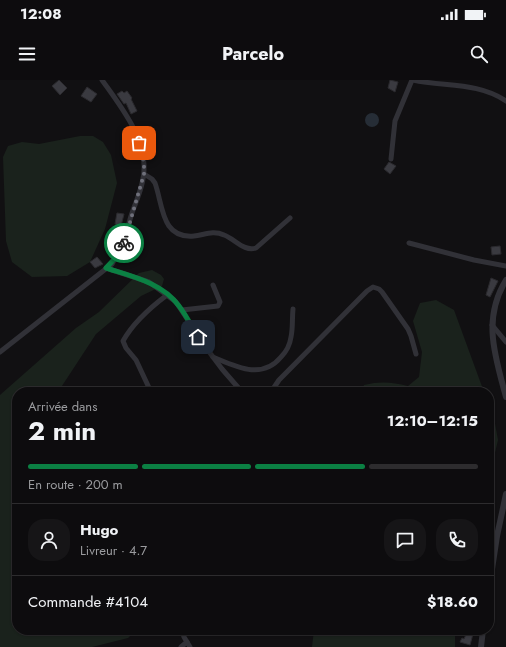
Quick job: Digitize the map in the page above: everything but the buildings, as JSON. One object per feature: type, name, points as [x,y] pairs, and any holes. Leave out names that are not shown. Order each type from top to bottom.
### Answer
[{"type":"street","points":[[0,352],[112,264],[122,247],[144,174],[144,163],[138,139],[123,110],[102,80]]},
{"type":"street","points":[[391,159],[395,121],[412,80],[476,88],[493,94],[506,101]]},
{"type":"street","points":[[144,174],[152,178],[155,183],[166,224],[177,234],[193,236],[217,233],[234,240],[249,250],[252,250],[290,218]]},
{"type":"street","points":[[409,243],[474,260],[506,266]]},
{"type":"street","points":[[106,268],[145,280],[176,302],[213,357],[238,387]]},
{"type":"street","points":[[506,280],[496,300],[492,324],[496,357],[506,397]]},
{"type":"street","points":[[182,310],[218,306],[220,302],[213,285]]},
{"type":"street","points":[[274,387],[279,380],[373,287],[382,292],[408,329],[412,336],[416,354]]},
{"type":"street","points":[[149,387],[136,360],[126,348],[123,341],[130,330],[167,295]]},
{"type":"street","points":[[213,357],[234,366],[256,370],[267,369],[274,365],[284,354],[290,343],[293,310]]},
{"type":"street","points":[[492,324],[506,342]]},
{"type":"street","points":[[494,556],[506,494]]},
{"type":"street","points":[[181,647],[188,645],[184,635]]},
{"type":"street","points":[[481,647],[482,635]]},
{"type":"shaded area","points":[[372,113],[377,115],[379,120],[377,125],[372,127],[367,125],[365,120],[367,115]]},
{"type":"shaded area","points":[[80,136],[93,136],[103,142],[111,155],[117,183],[105,229],[90,262],[67,276],[32,277],[12,262],[6,241],[3,157],[8,146],[22,142],[39,144]]},
{"type":"shaded area","points":[[152,270],[161,275],[164,279],[162,286],[141,296],[96,334],[61,387],[12,387],[12,635],[131,635],[128,638],[92,647],[0,647],[0,395],[76,328],[99,312],[139,273]]},
{"type":"shaded area","points":[[436,300],[454,310],[482,387],[363,387],[364,385],[386,382],[408,386],[419,377],[422,352],[413,321],[420,303]]},
{"type":"shaded area","points":[[494,418],[498,440],[494,457]]},
{"type":"shaded area","points":[[313,635],[455,635],[455,647],[312,647]]},
{"type":"way so far","points":[[124,243],[127,228],[142,186],[144,174],[144,163],[139,143]]},
{"type":"route","points":[[124,243],[120,253],[112,264],[106,268],[141,278],[167,295],[180,306],[198,337]]}]
